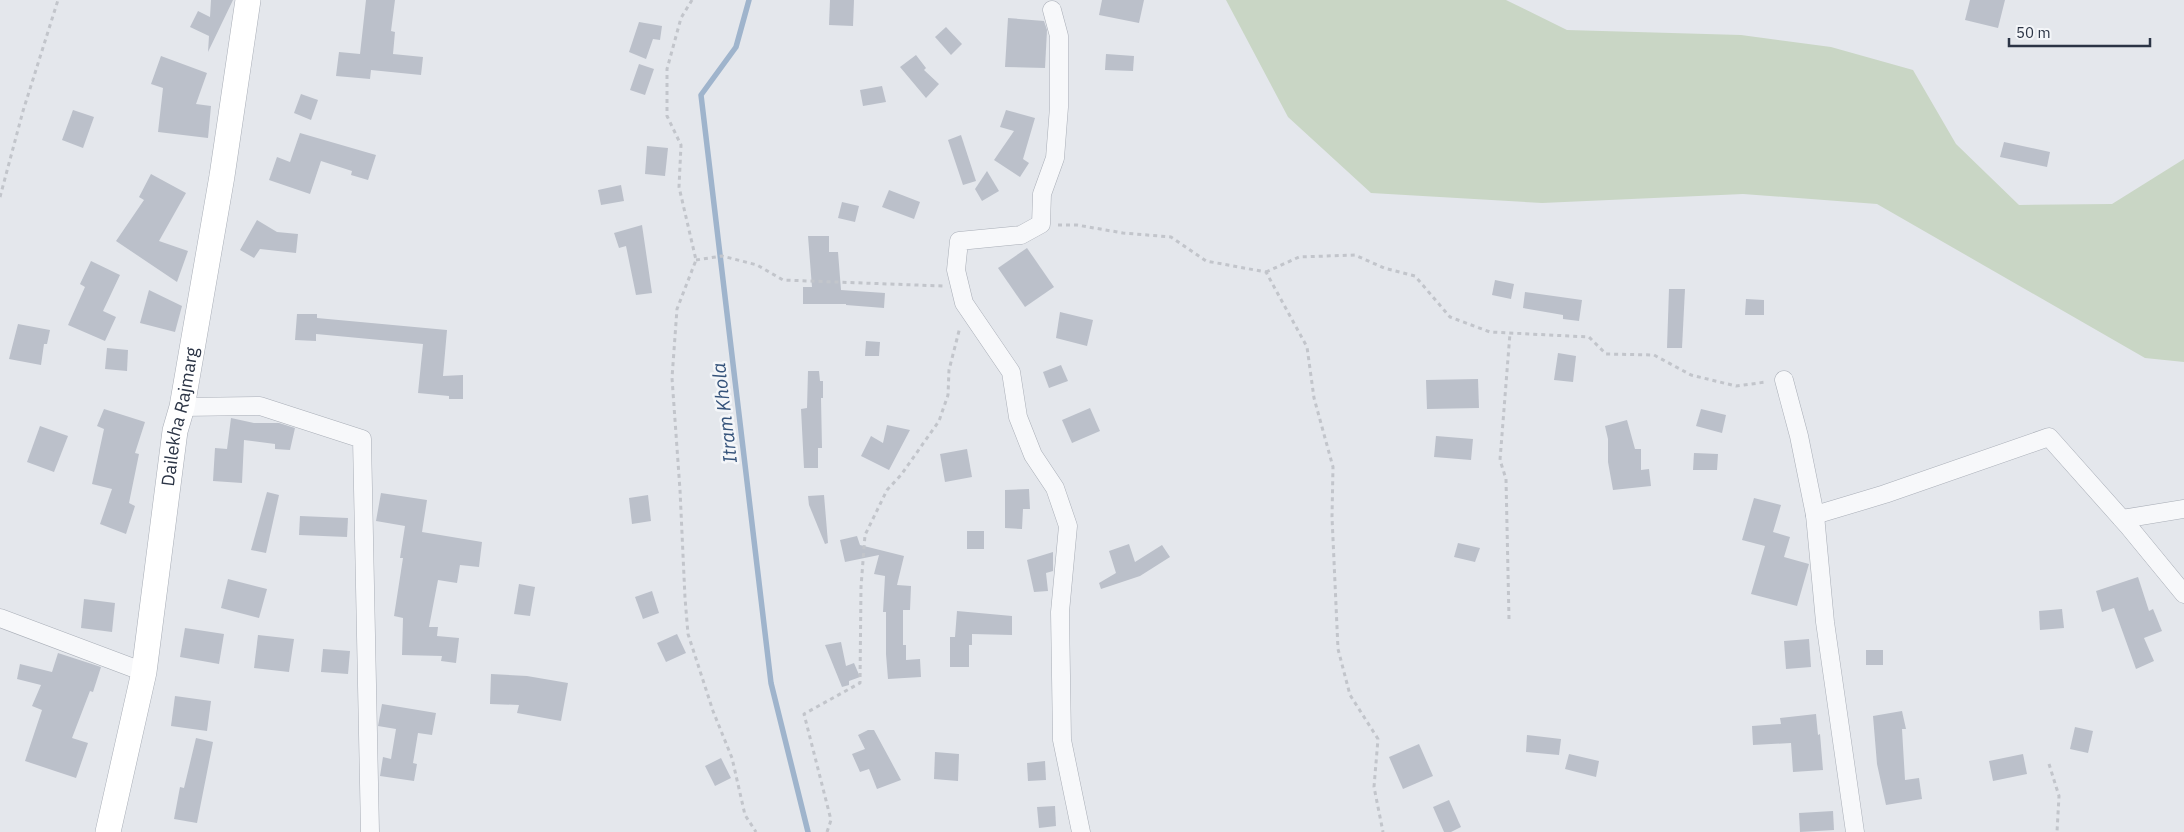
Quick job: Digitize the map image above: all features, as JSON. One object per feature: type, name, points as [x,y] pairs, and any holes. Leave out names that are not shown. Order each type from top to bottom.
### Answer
[{"type":"main road","name":"Dailekha Rajmarg","points":[[108,832],[144,672],[175,431],[182,407],[222,176],[248,0]]},
{"type":"street","points":[[1052,10],[1059,36],[1059,107],[1055,158],[1042,194],[1040,224],[1021,234],[959,241],[956,270],[964,303],[1011,372],[1018,417],[1033,455],[1055,488],[1068,526],[1060,612],[1062,740],[1081,832]]},
{"type":"street","points":[[1784,380],[1799,436],[1815,516],[1825,622],[1855,832]]},
{"type":"street","points":[[182,407],[260,406],[362,439],[370,832]]},
{"type":"street","points":[[1815,516],[1885,494],[2049,437],[2184,594]]},
{"type":"street","points":[[2122,520],[2184,509]]},
{"type":"street","points":[[0,618],[144,672]]},
{"type":"path","points":[[0,196],[23,111],[58,0]]},
{"type":"path","points":[[692,0],[682,18],[667,69],[667,116],[681,146],[679,187],[696,260],[677,309],[672,378],[688,634],[713,711],[732,758],[745,815],[756,832]]},
{"type":"path","points":[[1040,224],[1078,225],[1123,233],[1171,237],[1206,261],[1266,272],[1299,257],[1355,255],[1384,268],[1415,276],[1450,317],[1490,332],[1589,337],[1606,354],[1654,356],[1691,376],[1736,386],[1784,380]]},
{"type":"path","points":[[696,260],[722,256],[757,265],[783,280],[952,286],[964,303],[954,356],[949,370],[948,395],[939,421],[901,476],[887,490],[865,535],[861,587],[860,683],[804,714],[832,820],[827,832]]},
{"type":"path","points":[[1266,272],[1307,347],[1314,398],[1333,467],[1332,517],[1338,649],[1350,695],[1378,739],[1374,787],[1384,832]]},
{"type":"path","points":[[1509,618],[1506,479],[1500,460],[1510,333]]},
{"type":"path","points":[[2049,764],[2059,796],[2057,832]]},
{"type":"green space","points":[[1226,0],[1506,0],[1567,30],[1741,35],[1831,47],[1913,70],[1956,144],[2019,205],[2112,204],[2184,159],[2184,362],[2145,358],[1877,204],[1743,194],[1542,203],[1371,193],[1288,117]]},
{"type":"building","points":[[211,0],[233,0],[208,52],[209,36],[190,27],[198,11],[210,17]]},
{"type":"building","points":[[366,0],[395,0],[391,31],[395,32],[393,54],[423,57],[421,75],[371,70],[370,79],[336,76],[339,52],[360,54]]},
{"type":"building","points":[[830,0],[854,0],[853,26],[829,25]]},
{"type":"building","points":[[1102,0],[1144,0],[1139,23],[1099,15]]},
{"type":"building","points":[[1970,0],[2005,0],[1998,28],[1965,20]]},
{"type":"building","points":[[1008,18],[1044,21],[1047,30],[1045,68],[1005,67]]},
{"type":"building","points":[[639,22],[662,26],[660,40],[653,39],[646,59],[629,52]]},
{"type":"building","points":[[946,27],[962,44],[951,55],[935,37]]},
{"type":"building","points":[[1106,54],[1134,56],[1133,71],[1105,70]]},
{"type":"building","points":[[916,55],[926,68],[924,70],[939,84],[926,98],[900,67]]},
{"type":"building","points":[[161,56],[207,73],[196,104],[211,106],[208,138],[158,132],[163,88],[151,84]]},
{"type":"building","points":[[639,64],[654,69],[645,95],[630,90]]},
{"type":"building","points":[[882,86],[886,102],[863,106],[860,90]]},
{"type":"building","points":[[301,94],[318,100],[311,120],[294,113]]},
{"type":"building","points":[[73,110],[94,117],[83,148],[62,140]]},
{"type":"building","points":[[1006,110],[1035,118],[1023,159],[1029,163],[1020,177],[994,160],[1014,131],[1000,127]]},
{"type":"building","points":[[300,133],[376,155],[368,180],[351,175],[352,171],[321,161],[310,194],[269,180],[277,157],[290,162]]},
{"type":"building","points":[[961,135],[976,181],[963,185],[948,140]]},
{"type":"building","points":[[2004,142],[2050,152],[2047,167],[2000,157]]},
{"type":"building","points":[[647,146],[668,148],[665,176],[645,174]]},
{"type":"building","points":[[987,171],[999,191],[982,201],[975,189]]},
{"type":"building","points":[[151,174],[186,193],[159,241],[188,251],[177,282],[116,241],[144,200],[139,197]]},
{"type":"building","points":[[621,185],[624,201],[601,205],[598,190]]},
{"type":"building","points":[[889,190],[920,202],[914,219],[882,207]]},
{"type":"building","points":[[842,202],[859,206],[855,222],[838,218]]},
{"type":"building","points":[[257,220],[277,232],[298,234],[296,253],[260,249],[254,258],[240,250]]},
{"type":"building","points":[[642,225],[652,293],[636,295],[626,246],[619,248],[614,233]]},
{"type":"building","points":[[808,236],[829,236],[829,252],[838,252],[841,290],[885,293],[884,308],[846,304],[803,304],[803,287],[812,287]]},
{"type":"building","points":[[1027,248],[1054,287],[1025,307],[998,268]]},
{"type":"building","points":[[91,261],[120,275],[103,311],[116,317],[105,341],[68,325],[85,287],[80,284]]},
{"type":"building","points":[[1495,280],[1514,284],[1511,299],[1492,295]]},
{"type":"building","points":[[1669,289],[1685,289],[1682,348],[1667,348]]},
{"type":"building","points":[[149,290],[182,306],[175,332],[140,323]]},
{"type":"building","points":[[1525,292],[1582,300],[1579,321],[1563,319],[1563,315],[1523,308]]},
{"type":"building","points":[[1746,299],[1764,300],[1764,315],[1745,315]]},
{"type":"building","points":[[1060,312],[1093,320],[1087,346],[1056,338]]},
{"type":"building","points":[[297,314],[317,314],[317,318],[447,330],[443,376],[463,375],[463,399],[449,399],[449,396],[418,393],[423,344],[316,334],[316,341],[295,340]]},
{"type":"building","points":[[18,324],[50,330],[47,344],[44,344],[41,365],[9,359]]},
{"type":"building","points":[[866,341],[880,342],[879,356],[865,356]]},
{"type":"building","points":[[107,348],[128,350],[127,371],[105,369]]},
{"type":"building","points":[[1558,353],[1576,356],[1573,382],[1554,380]]},
{"type":"building","points":[[1061,365],[1068,381],[1049,388],[1043,372]]},
{"type":"building","points":[[808,371],[819,371],[820,381],[823,381],[823,398],[821,398],[822,448],[818,448],[818,468],[804,468],[801,409],[807,408]]},
{"type":"building","points":[[1478,379],[1479,408],[1427,409],[1426,380]]},
{"type":"building","points":[[1090,408],[1100,431],[1072,443],[1062,420]]},
{"type":"building","points":[[104,409],[145,422],[135,453],[139,454],[129,503],[135,506],[126,534],[100,524],[112,489],[92,484],[104,429],[97,426]]},
{"type":"building","points":[[1701,409],[1726,415],[1722,433],[1696,426]]},
{"type":"building","points":[[231,418],[254,423],[279,423],[295,428],[290,450],[275,449],[275,444],[244,440],[242,483],[213,481],[215,448],[227,449]]},
{"type":"building","points":[[1627,420],[1635,449],[1641,449],[1641,470],[1649,469],[1651,486],[1613,490],[1605,426]]},
{"type":"building","points":[[887,425],[910,430],[889,470],[861,456],[871,436],[883,443]]},
{"type":"building","points":[[40,426],[68,436],[54,472],[27,462]]},
{"type":"building","points":[[1436,436],[1473,439],[1471,460],[1434,457]]},
{"type":"building","points":[[967,449],[972,477],[945,482],[940,454]]},
{"type":"building","points":[[1694,453],[1718,454],[1717,470],[1693,470]]},
{"type":"building","points":[[1029,489],[1030,509],[1023,509],[1022,529],[1005,528],[1005,490]]},
{"type":"building","points":[[267,492],[279,495],[266,553],[251,550]]},
{"type":"building","points":[[381,493],[427,500],[422,532],[482,542],[479,567],[460,565],[457,583],[438,580],[429,627],[438,627],[437,636],[459,638],[456,663],[441,661],[442,656],[402,655],[403,618],[394,616],[403,558],[400,558],[405,526],[376,521]]},
{"type":"building","points":[[648,495],[651,521],[632,524],[629,498]]},
{"type":"building","points":[[824,495],[828,543],[825,544],[809,505],[808,496]]},
{"type":"building","points":[[1754,498],[1781,505],[1773,532],[1790,537],[1784,557],[1809,564],[1797,606],[1751,594],[1765,546],[1742,540]]},
{"type":"building","points":[[300,516],[348,518],[347,537],[299,535]]},
{"type":"building","points":[[967,531],[984,531],[984,549],[967,549]]},
{"type":"building","points":[[857,536],[860,545],[904,556],[897,585],[911,586],[910,610],[903,610],[903,645],[906,645],[906,660],[920,659],[921,677],[888,679],[886,612],[883,612],[885,576],[874,574],[879,555],[845,562],[840,540]]},
{"type":"building","points":[[1458,543],[1480,548],[1475,562],[1454,557]]},
{"type":"building","points":[[1129,544],[1135,562],[1162,545],[1170,557],[1140,576],[1101,589],[1099,583],[1116,573],[1109,551]]},
{"type":"building","points":[[1053,552],[1053,571],[1046,573],[1048,591],[1034,592],[1027,560]]},
{"type":"building","points":[[2138,577],[2149,611],[2153,609],[2162,631],[2144,638],[2154,661],[2136,669],[2114,608],[2102,612],[2096,591]]},
{"type":"building","points":[[228,579],[267,589],[259,618],[221,608]]},
{"type":"building","points":[[519,584],[535,587],[530,616],[514,614]]},
{"type":"building","points":[[652,591],[659,613],[643,619],[635,597]]},
{"type":"building","points":[[84,599],[115,603],[112,632],[81,628]]},
{"type":"building","points":[[2062,609],[2064,628],[2040,630],[2039,611]]},
{"type":"building","points":[[957,611],[1012,616],[1012,635],[972,634],[972,645],[969,645],[969,667],[950,667],[950,637],[955,637]]},
{"type":"building","points":[[185,628],[224,634],[219,664],[180,657]]},
{"type":"building","points":[[677,634],[686,653],[666,662],[657,643]]},
{"type":"building","points":[[258,635],[294,639],[289,672],[254,668]]},
{"type":"building","points":[[1809,639],[1811,667],[1786,669],[1784,641]]},
{"type":"building","points":[[841,642],[846,666],[854,663],[860,677],[849,681],[849,685],[842,687],[825,645]]},
{"type":"building","points":[[323,649],[350,651],[348,674],[321,672]]},
{"type":"building","points":[[1866,650],[1883,650],[1883,665],[1866,665]]},
{"type":"building","points":[[58,653],[101,667],[93,692],[90,691],[72,738],[88,743],[76,778],[25,761],[42,710],[32,706],[41,685],[17,679],[20,664],[52,672]]},
{"type":"building","points":[[491,674],[527,676],[568,683],[561,721],[517,713],[519,705],[490,704]]},
{"type":"building","points":[[175,696],[211,701],[207,731],[171,726]]},
{"type":"building","points":[[382,704],[436,713],[432,735],[418,733],[413,763],[417,764],[414,781],[380,776],[383,757],[391,759],[396,729],[378,726]]},
{"type":"building","points":[[1902,711],[1906,729],[1902,729],[1905,780],[1919,778],[1922,799],[1886,805],[1877,764],[1873,716]]},
{"type":"building","points":[[1816,714],[1823,770],[1793,772],[1791,743],[1753,745],[1752,726],[1781,724],[1780,718]]},
{"type":"building","points":[[2075,727],[2093,731],[2088,753],[2070,749]]},
{"type":"building","points":[[868,730],[874,730],[901,780],[877,789],[869,769],[860,772],[852,754],[865,749],[858,735]]},
{"type":"building","points":[[1527,735],[1561,739],[1559,755],[1526,752]]},
{"type":"building","points":[[196,738],[213,742],[197,823],[174,819],[180,787],[184,788]]},
{"type":"building","points":[[1419,744],[1433,776],[1403,789],[1389,757]]},
{"type":"building","points":[[935,752],[959,754],[958,781],[934,779]]},
{"type":"building","points":[[1569,754],[1599,761],[1596,777],[1565,769]]},
{"type":"building","points":[[2023,754],[2027,774],[1993,781],[1989,761]]},
{"type":"building","points":[[721,758],[731,778],[715,786],[705,766]]},
{"type":"building","points":[[1045,761],[1046,780],[1028,781],[1027,763]]},
{"type":"building","points":[[1449,800],[1461,827],[1451,832],[1444,832],[1433,807]]},
{"type":"building","points":[[1055,806],[1056,826],[1039,828],[1037,807]]},
{"type":"building","points":[[1833,811],[1834,830],[1800,832],[1799,813]]},
{"type":"waterway","name":"Itram Khola","points":[[749,0],[736,47],[701,95],[771,683],[808,832]]}]
